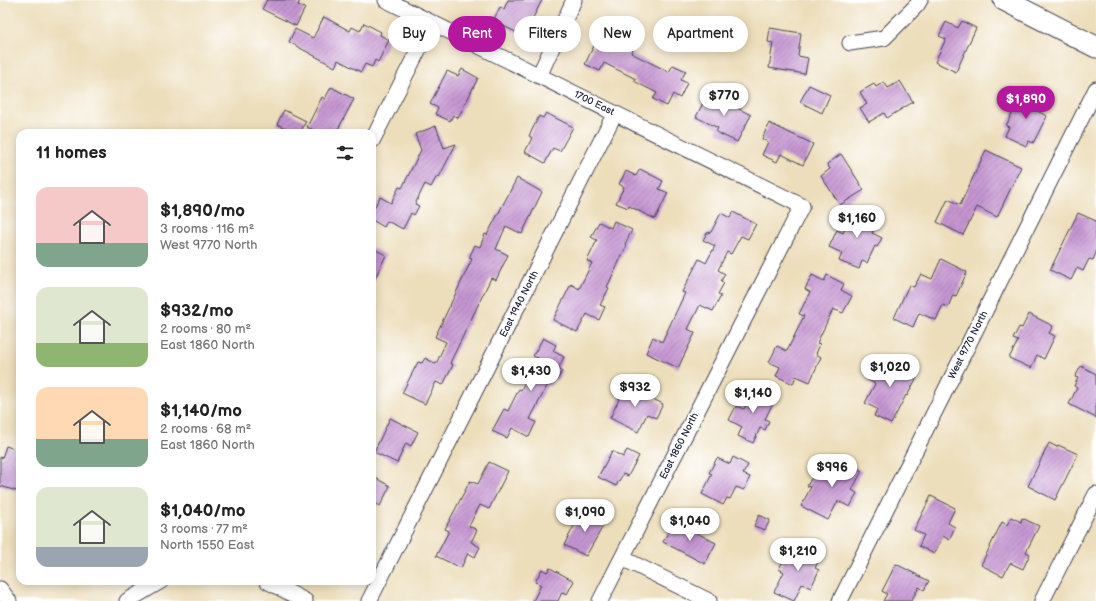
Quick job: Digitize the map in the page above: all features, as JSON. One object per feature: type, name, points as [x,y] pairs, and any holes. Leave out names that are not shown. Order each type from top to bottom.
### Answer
[{"type":"street","name":"1700 East","points":[[386,0],[418,16]]},
{"type":"street","points":[[538,76],[574,0]]},
{"type":"street","points":[[850,43],[884,38],[917,5],[920,0]]},
{"type":"street","points":[[1004,0],[1096,47]]},
{"type":"street","name":"1700 East","points":[[440,27],[802,206]]},
{"type":"street","points":[[376,133],[417,52]]},
{"type":"street","name":"West 9770 North","points":[[840,601],[1096,89]]},
{"type":"street","name":"East 1940 North","points":[[369,601],[615,113]]},
{"type":"street","name":"East 1860 North","points":[[600,601],[802,206]]},
{"type":"street","points":[[1042,601],[1096,494]]},
{"type":"street","points":[[622,558],[709,601]]},
{"type":"street","points":[[127,601],[154,585]]},
{"type":"street","points":[[275,585],[305,601]]},
{"type":"street","points":[[0,589],[9,601]]},
{"type":"building","points":[[267,0],[300,0],[298,5],[305,8],[296,26],[262,9]]},
{"type":"building","points":[[508,0],[542,0],[534,16],[514,16],[514,31],[506,27],[506,16],[496,16],[500,7],[504,9]]},
{"type":"building","points":[[324,17],[350,31],[352,27],[360,31],[364,23],[381,32],[380,35],[388,39],[388,42],[378,62],[375,60],[372,67],[365,64],[361,72],[338,60],[335,67],[289,42],[295,29],[313,38]]},
{"type":"building","points":[[962,21],[976,28],[956,72],[935,62],[946,39],[939,36],[946,22],[958,28]]},
{"type":"building","points":[[770,28],[801,33],[798,56],[808,58],[805,74],[769,68],[773,43],[768,42]]},
{"type":"building","points":[[591,52],[632,52],[669,72],[673,65],[686,71],[681,80],[687,83],[680,98],[673,94],[667,106],[653,99],[657,93],[634,81],[636,79],[604,63],[600,71],[585,64]]},
{"type":"building","points":[[462,69],[478,78],[458,118],[453,115],[450,121],[435,114],[438,108],[430,104],[447,71],[458,76]]},
{"type":"building","points":[[900,81],[913,102],[887,118],[884,113],[869,122],[860,108],[867,104],[860,92],[874,84],[876,87],[884,82],[888,88]]},
{"type":"building","points":[[809,85],[830,95],[822,113],[800,102]]},
{"type":"building","points":[[331,87],[354,99],[338,129],[311,129],[307,127],[322,97],[325,99]]},
{"type":"building","points":[[1026,90],[1041,98],[1035,110],[1047,116],[1033,143],[1029,141],[1026,146],[1005,136],[1009,127],[1006,126],[1018,101],[1020,102]]},
{"type":"building","points":[[708,93],[751,115],[737,142],[716,132],[718,128],[696,117]]},
{"type":"building","points":[[284,110],[306,121],[302,129],[287,129],[277,124]]},
{"type":"building","points":[[546,113],[573,127],[560,151],[553,148],[545,163],[525,152],[532,138],[529,136],[539,116],[543,118]]},
{"type":"building","points":[[769,123],[813,144],[803,165],[781,154],[777,162],[762,155],[768,142],[762,139]]},
{"type":"building","points":[[436,126],[444,148],[456,144],[439,177],[437,176],[431,187],[425,184],[415,204],[419,206],[414,215],[411,213],[403,229],[387,221],[384,227],[376,222],[376,204],[380,197],[391,203],[399,187],[402,188],[421,150],[415,134]]},
{"type":"building","points":[[986,150],[1021,167],[997,217],[977,207],[963,235],[937,222],[948,199],[960,205]]},
{"type":"building","points":[[841,154],[864,190],[840,205],[821,176],[830,169],[827,164]]},
{"type":"building","points":[[640,169],[663,181],[659,189],[668,193],[655,219],[629,206],[628,208],[616,203],[624,187],[619,184],[626,171],[636,176]]},
{"type":"building","points":[[517,178],[542,192],[522,234],[506,226],[496,249],[508,255],[496,280],[491,278],[450,363],[453,365],[443,385],[436,382],[425,404],[402,393],[418,362],[422,363],[425,358],[436,364],[446,342],[435,337],[472,259],[469,258],[475,245],[480,247],[485,234],[487,235]]},
{"type":"building","points":[[855,207],[879,218],[872,233],[882,238],[877,247],[875,246],[867,263],[862,261],[859,269],[839,261],[842,253],[829,247],[837,230],[843,233]]},
{"type":"building","points":[[733,212],[756,224],[748,239],[741,236],[731,254],[727,252],[718,270],[725,274],[721,281],[724,283],[718,294],[721,296],[713,311],[700,305],[688,329],[695,333],[678,368],[646,353],[653,337],[662,342],[685,293],[682,292],[699,259],[706,263],[715,246],[703,240],[707,233],[711,232],[721,213],[730,218]]},
{"type":"building","points":[[1078,213],[1096,221],[1096,253],[1093,260],[1089,259],[1083,271],[1077,268],[1071,280],[1050,270]]},
{"type":"building","points":[[614,221],[632,230],[625,244],[627,245],[607,287],[609,288],[600,305],[605,307],[599,320],[587,314],[577,332],[553,320],[571,284],[579,289],[592,263],[587,261],[597,240],[591,237],[599,222],[611,228]]},
{"type":"building","points":[[376,250],[386,255],[376,276]]},
{"type":"building","points":[[941,259],[967,272],[956,296],[953,295],[948,307],[943,305],[936,320],[919,313],[913,327],[894,318],[909,285],[914,287],[921,274],[932,279]]},
{"type":"building","points":[[812,275],[824,281],[827,275],[844,284],[841,290],[852,296],[843,313],[833,309],[817,343],[820,344],[816,354],[821,357],[810,382],[796,376],[793,384],[776,376],[780,367],[769,362],[777,346],[787,351],[804,316],[799,314],[810,292],[805,289]]},
{"type":"building","points":[[1029,314],[1053,326],[1049,333],[1055,336],[1044,359],[1037,355],[1031,368],[1009,358],[1018,341],[1013,339],[1019,327],[1022,328]]},
{"type":"building","points":[[543,338],[556,345],[553,351],[564,357],[558,369],[562,371],[557,380],[554,379],[550,386],[548,384],[530,419],[536,422],[529,437],[512,428],[507,438],[492,431],[504,409],[508,411],[519,389],[521,390],[538,358],[533,356]]},
{"type":"building","points":[[879,358],[890,364],[893,358],[910,366],[907,372],[917,377],[891,424],[874,416],[877,409],[865,403],[875,384],[868,380]]},
{"type":"building","points":[[1081,366],[1096,374],[1096,418],[1069,404],[1077,388],[1074,386],[1078,378],[1075,377]]},
{"type":"building","points":[[626,385],[633,388],[634,385],[647,391],[645,395],[663,404],[656,418],[647,414],[638,432],[610,418]]},
{"type":"building","points":[[754,386],[776,397],[765,419],[769,421],[765,430],[760,428],[753,443],[738,436],[742,427],[729,420],[736,406],[744,409]]},
{"type":"building","points":[[390,418],[418,432],[411,446],[406,443],[397,463],[376,453],[376,448]]},
{"type":"building","points":[[1049,443],[1057,447],[1058,445],[1078,454],[1055,500],[1028,486]]},
{"type":"building","points":[[6,446],[16,450],[16,491],[0,486],[0,457],[2,458]]},
{"type":"building","points":[[627,450],[639,456],[628,476],[623,474],[616,486],[598,477],[612,451],[623,457]]},
{"type":"building","points":[[834,456],[862,471],[852,490],[857,493],[850,507],[838,501],[828,520],[801,506],[811,487],[807,486],[815,472],[824,476]]},
{"type":"building","points":[[733,457],[748,465],[743,474],[750,477],[744,490],[736,487],[730,499],[727,498],[723,505],[702,494],[712,474],[709,473],[717,458],[730,464]]},
{"type":"building","points":[[489,462],[508,471],[489,509],[480,505],[469,526],[477,530],[471,542],[480,547],[475,557],[468,553],[461,568],[436,556],[449,531],[445,529],[470,481],[478,484]]},
{"type":"building","points":[[376,478],[390,486],[380,506],[376,504]]},
{"type":"building","points":[[931,496],[955,508],[948,523],[955,527],[949,540],[943,536],[934,554],[919,546],[924,535],[914,530]]},
{"type":"building","points":[[583,509],[606,521],[586,556],[564,545]]},
{"type":"building","points":[[759,515],[770,520],[765,530],[754,526]]},
{"type":"building","points":[[1011,517],[1021,522],[1022,518],[1039,526],[1026,552],[1030,554],[1023,569],[1010,563],[1003,576],[981,565],[1002,522],[1007,525]]},
{"type":"building","points":[[674,521],[716,543],[705,564],[663,542]]},
{"type":"building","points":[[800,542],[822,553],[815,568],[819,570],[811,588],[802,584],[794,601],[774,592],[784,572],[779,569],[784,559],[790,562]]},
{"type":"building","points":[[896,564],[929,581],[924,590],[919,587],[911,601],[883,601],[887,594],[882,591]]},
{"type":"building","points":[[550,568],[574,581],[567,594],[562,592],[558,601],[533,601],[541,585],[535,582],[542,569],[547,572]]}]
